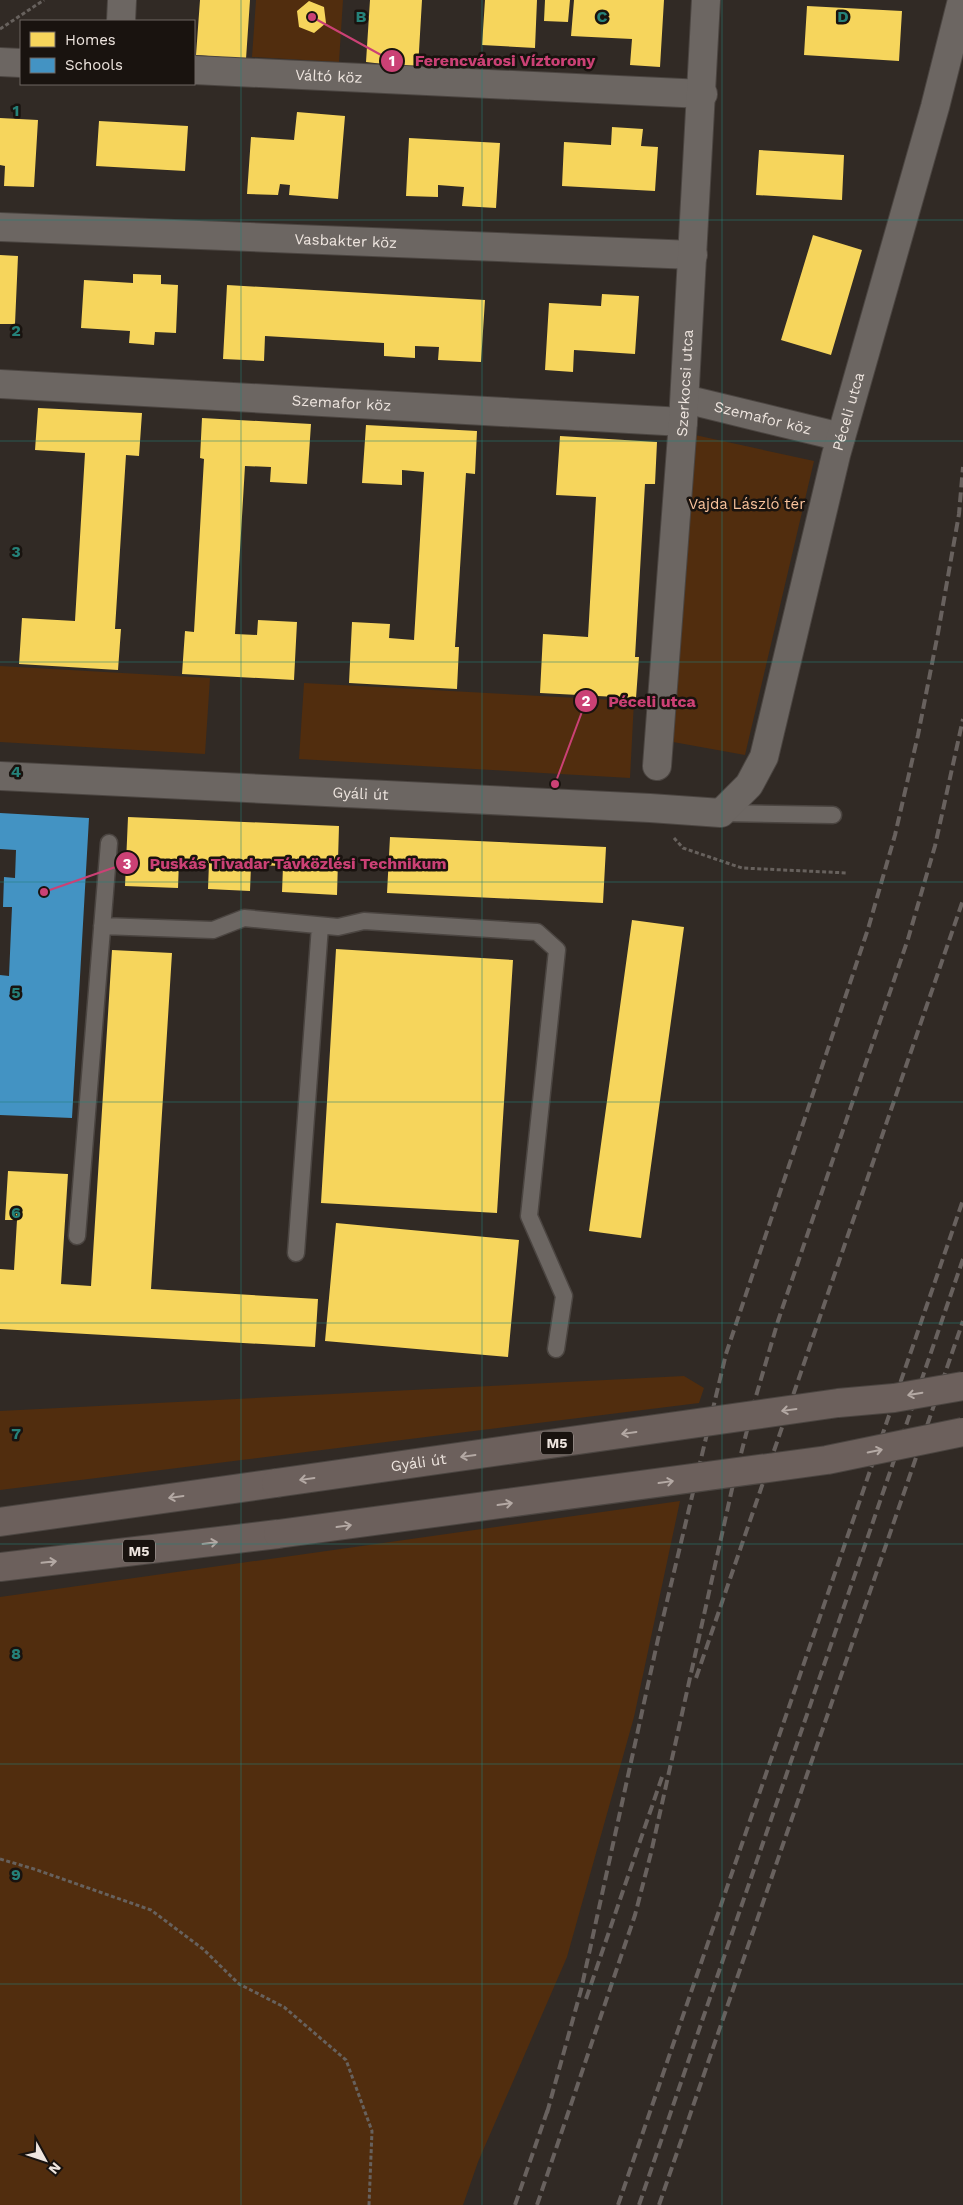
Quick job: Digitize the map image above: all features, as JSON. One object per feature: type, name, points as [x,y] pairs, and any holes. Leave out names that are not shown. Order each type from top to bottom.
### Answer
[{"type":"main road","name":"Gyáli út","points":[[0,1522],[838,1403],[894,1398],[963,1386]]},
{"type":"main road","name":"M5","points":[[0,1567],[278,1534],[827,1460],[963,1432]]},
{"type":"street","points":[[121,20],[122,0]]},
{"type":"street","name":"Szerkocsi utca","points":[[657,766],[684,410],[703,94],[706,0]]},
{"type":"street","name":"Péceli utca","points":[[722,813],[748,785],[764,757],[841,437],[936,107],[962,0]]},
{"type":"street","points":[[0,62],[20,63]]},
{"type":"street","name":"Váltó köz","points":[[195,70],[703,94]]},
{"type":"street","name":"Vasbakter köz","points":[[0,227],[692,255]]},
{"type":"street","name":"Szemafor köz","points":[[0,384],[684,410],[841,437]]},
{"type":"street","name":"Gyáli út","points":[[0,776],[722,813]]},
{"type":"lane","points":[[722,813],[833,815]]},
{"type":"lane","points":[[77,1236],[109,843]]},
{"type":"lane","points":[[102,926],[213,930],[244,918],[338,927],[364,920],[537,932],[558,950],[529,1216],[564,1296],[556,1349]]},
{"type":"lane","points":[[296,1253],[320,926]]},
{"type":"path","points":[[0,29],[44,0]]},
{"type":"path","points":[[650,808],[683,848],[742,868],[848,873]]},
{"type":"path","points":[[0,1859],[151,1910],[203,1949],[239,1984],[284,2007],[346,2060],[372,2131],[369,2205]]},
{"type":"green space","points":[[256,0],[343,0],[339,62],[252,57]]},
{"type":"green space","name":"Vajda László tér","points":[[695,435],[814,461],[745,755],[673,742]]},
{"type":"green space","points":[[0,666],[210,678],[205,754],[0,742]]},
{"type":"green space","points":[[304,683],[634,701],[630,778],[299,759]]},
{"type":"green space","points":[[684,1376],[704,1388],[699,1403],[0,1490],[0,1411]]},
{"type":"green space","points":[[680,1501],[634,1717],[567,1957],[478,2162],[463,2205],[0,2205],[0,1597]]},
{"type":"building: Homes","points":[[200,0],[250,0],[246,59],[196,55]]},
{"type":"building: Homes","points":[[370,0],[422,0],[418,68],[366,62]]},
{"type":"building: Homes","points":[[485,0],[537,0],[535,48],[482,45]]},
{"type":"building: Homes","points":[[545,0],[570,0],[568,22],[544,21]]},
{"type":"building: Homes","points":[[574,0],[664,0],[660,67],[630,65],[632,39],[571,36]]},
{"type":"building: Homes","points":[[309,1],[324,7],[326,23],[314,33],[299,27],[297,11]]},
{"type":"building: Homes","points":[[807,6],[902,11],[899,61],[804,55]]},
{"type":"building: Homes","points":[[297,112],[345,116],[338,199],[289,195],[290,185],[280,184],[278,195],[247,194],[251,137],[294,140]]},
{"type":"building: Homes","points":[[0,118],[38,120],[34,187],[4,186],[5,166],[0,165]]},
{"type":"building: Homes","points":[[99,121],[188,126],[185,171],[96,166]]},
{"type":"building: Homes","points":[[612,127],[643,129],[641,146],[658,147],[655,191],[562,186],[564,142],[611,145]]},
{"type":"building: Homes","points":[[409,138],[500,143],[496,208],[462,206],[464,187],[438,185],[438,197],[406,196]]},
{"type":"building: Homes","points":[[759,150],[844,155],[842,200],[756,195]]},
{"type":"building: Homes","points":[[813,235],[862,250],[831,355],[781,340]]},
{"type":"building: Homes","points":[[0,255],[18,256],[15,324],[0,324]]},
{"type":"building: Homes","points":[[133,274],[161,275],[161,284],[178,285],[176,333],[155,332],[154,345],[129,343],[130,331],[81,328],[84,280],[133,283]]},
{"type":"building: Homes","points":[[227,285],[485,300],[481,362],[438,360],[439,347],[415,346],[415,358],[384,356],[384,343],[265,336],[264,361],[223,359]]},
{"type":"building: Homes","points":[[602,294],[639,296],[635,354],[574,350],[573,372],[545,370],[549,303],[601,306]]},
{"type":"building: Homes","points":[[38,408],[142,413],[139,456],[126,455],[115,629],[121,629],[118,670],[19,664],[22,618],[75,621],[85,453],[35,450]]},
{"type":"building: Homes","points":[[202,418],[311,424],[307,484],[270,482],[271,467],[245,466],[235,634],[257,635],[258,620],[297,622],[294,680],[182,674],[185,631],[194,632],[204,459],[200,458]]},
{"type":"building: Homes","points":[[366,425],[477,431],[475,474],[466,473],[455,647],[459,647],[457,689],[349,683],[352,622],[390,624],[389,638],[414,640],[424,472],[402,470],[402,485],[362,483]]},
{"type":"building: Homes","points":[[560,436],[657,442],[655,484],[645,484],[635,657],[639,657],[636,698],[540,693],[543,634],[588,637],[596,497],[556,495]]},
{"type":"building: Homes","points":[[128,817],[339,826],[337,895],[282,892],[283,866],[251,865],[250,891],[208,889],[209,863],[179,861],[178,888],[125,886]]},
{"type":"building: Homes","points":[[390,837],[606,847],[603,903],[387,893]]},
{"type":"building: Homes","points":[[632,920],[684,927],[641,1238],[589,1231]]},
{"type":"building: Homes","points":[[336,949],[513,960],[497,1213],[321,1203]]},
{"type":"building: Homes","points":[[112,950],[172,953],[151,1289],[318,1299],[315,1347],[0,1329],[0,1269],[14,1270],[17,1220],[5,1220],[8,1171],[68,1174],[61,1284],[91,1286]]},
{"type":"building: Homes","points":[[336,1223],[519,1240],[508,1357],[325,1341]]},
{"type":"building: Schools","points":[[0,813],[89,818],[72,1118],[0,1115],[0,975],[9,976],[12,907],[3,907],[4,877],[15,878],[16,850],[0,849]]},
{"type":"railway","points":[[547,2113],[581,1990],[658,1639],[726,1354],[868,929],[895,835],[918,735],[938,633],[959,514],[963,467]]},
{"type":"railway","points":[[537,2205],[635,1915],[651,1853],[732,1489],[754,1403],[778,1321],[908,939],[935,846],[963,719]]},
{"type":"railway","points":[[696,1678],[963,900]]},
{"type":"railway","points":[[618,2205],[963,1200]]},
{"type":"railway","points":[[639,2205],[963,1259]]},
{"type":"railway","points":[[659,2205],[963,1321]]},
{"type":"railway","points":[[586,1999],[662,1777]]},
{"type":"railway","points":[[515,2205],[549,2106]]},
{"type":"place","name":"Ferencvárosi Víztorony","points":[[312,17]]},
{"type":"place","name":"Péceli utca","points":[[555,784]]},
{"type":"place","name":"Puskás Tivadar Távközlési Technikum","points":[[44,892]]}]
